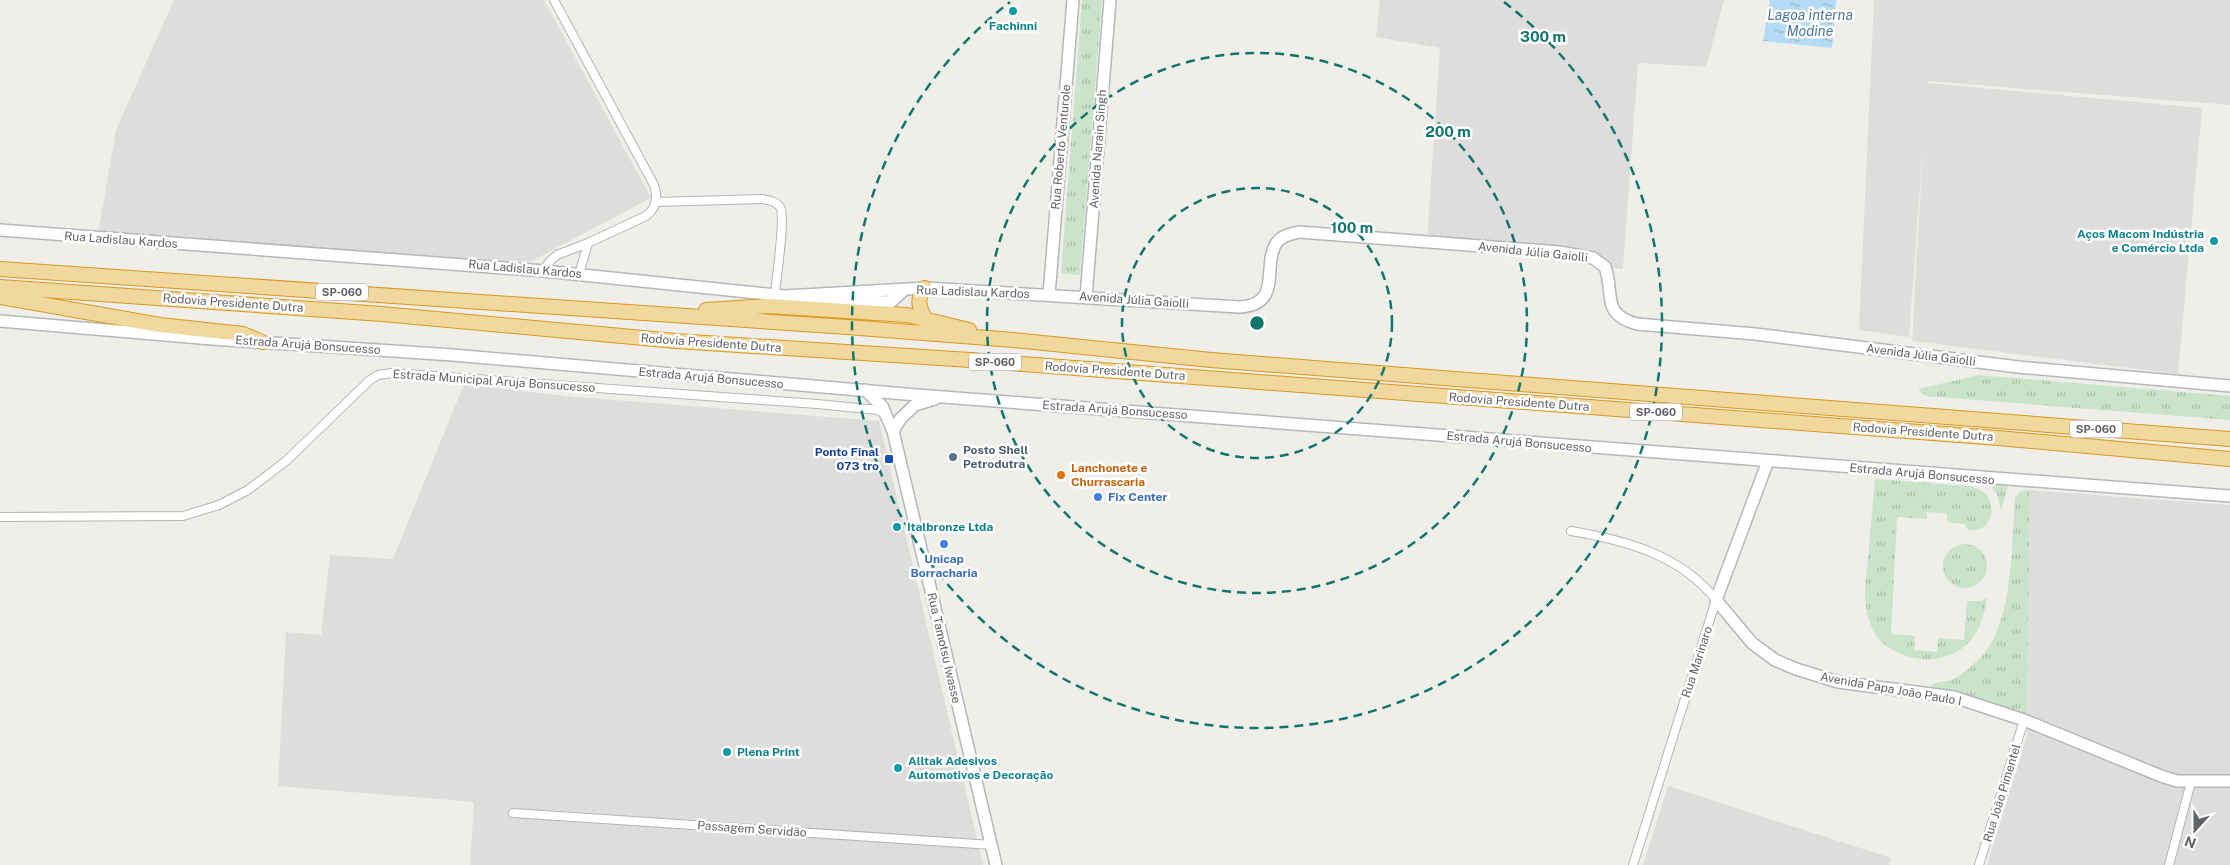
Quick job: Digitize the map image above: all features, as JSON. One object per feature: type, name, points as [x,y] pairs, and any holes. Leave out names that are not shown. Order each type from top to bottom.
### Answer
[{"type":"highway","points":[[0,265],[22,270]]},
{"type":"highway","name":"Rodovia Presidente Dutra","points":[[0,269],[1013,340],[1211,360],[2230,439]]},
{"type":"highway","name":"Rodovia Presidente Dutra","points":[[0,287],[367,313],[676,341],[970,360],[1998,438],[2230,459]]},
{"type":"highway","points":[[925,288],[918,299],[925,319]]},
{"type":"highway","points":[[745,306],[780,295]]},
{"type":"highway","points":[[0,297],[141,322],[243,334],[262,342]]},
{"type":"highway","points":[[662,314],[745,306],[907,314],[968,330],[992,333],[1013,340]]},
{"type":"street","points":[[544,271],[549,262],[557,255],[646,216],[653,210],[656,202],[654,185],[554,0]]},
{"type":"street","name":"Rua Roberto Venturole","points":[[1049,295],[1073,0]]},
{"type":"street","name":"Avenida Narain Singh","points":[[1086,297],[1110,0]]},
{"type":"street","points":[[656,202],[762,200],[776,203],[780,208],[782,220],[780,295]]},
{"type":"street","name":"Rua Ladislau Kardos","points":[[0,230],[544,271],[780,295],[820,301],[891,302],[904,290],[925,288],[1049,295]]},
{"type":"street","name":"Avenida Júlia Gaiolli","points":[[1049,295],[1247,307],[1255,304],[1266,293],[1270,278],[1272,256],[1279,239],[1299,232],[1559,252],[1593,258],[1605,267],[1612,309],[1626,321],[1636,324],[1755,334],[2018,367],[2230,386]]},
{"type":"street","points":[[578,274],[588,243]]},
{"type":"street","name":"Estrada Arujá Bonsucesso","points":[[0,321],[938,397],[2230,496]]},
{"type":"street","name":"Estrada Municipal Aruja Bonsucesso","points":[[0,518],[184,516],[219,506],[248,490],[286,461],[370,380],[378,375],[392,373],[818,404],[878,410],[885,414]]},
{"type":"street","name":"Rua Tamotsu Iwasse","points":[[865,390],[882,406],[892,431],[996,865]]},
{"type":"street","points":[[892,431],[901,418],[915,405],[932,401],[938,397]]},
{"type":"street","name":"Rua Marinaro","points":[[1633,865],[1716,600],[1768,461]]},
{"type":"street","points":[[1571,531],[1614,539],[1640,548],[1688,573],[1708,590],[1716,600]]},
{"type":"street","name":"Avenida Papa João Paulo I","points":[[1716,600],[1752,643],[1775,660],[1796,669],[1838,682],[1954,697],[2024,720],[2161,776],[2191,782],[2230,781]]},
{"type":"street","name":"Rua João Pimentel","points":[[1979,865],[2024,720]]},
{"type":"street","points":[[2169,865],[2191,782]]},
{"type":"street","name":"Passagem Servidão","points":[[512,813],[992,845]]},
{"type":"shaded area","points":[[174,0],[544,0],[651,198],[524,265],[98,234],[116,130]]},
{"type":"shaded area","points":[[1380,0],[1724,0],[1706,67],[1638,63],[1623,269],[1609,268],[1596,257],[1427,240],[1440,48],[1376,37]]},
{"type":"shaded area","points":[[1874,0],[2230,0],[2230,105],[1928,81],[1928,83],[2202,108],[2178,374],[1912,341],[1924,132],[1909,337],[1859,330]]},
{"type":"shaded area","points":[[464,384],[564,396],[879,421],[983,865],[470,865],[474,802],[278,786],[286,632],[321,635],[330,555],[393,559]]},
{"type":"shaded area","points":[[2030,490],[2230,505],[2230,865],[1987,865],[2027,736]]},
{"type":"shaded area","points":[[1668,786],[1891,858],[1889,865],[1643,865]]},
{"type":"green space","points":[[1082,0],[1102,0],[1080,275],[1061,273]]},
{"type":"green space","points":[[1979,375],[2230,396],[2230,420],[1925,396],[1918,389]]},
{"type":"green space","points":[[1875,479],[1970,486],[1985,493],[1989,499],[1991,505],[1990,518],[1987,524],[1976,530],[1968,530],[1964,524],[1947,522],[1947,514],[1927,512],[1927,519],[1897,517],[1891,634],[1915,636],[1914,650],[1937,652],[1938,638],[1964,640],[1967,601],[1981,601],[1987,598],[1984,615],[1977,631],[1959,651],[1934,659],[1908,656],[1884,644],[1871,627],[1867,613],[1865,591]]},
{"type":"green space","points":[[1988,483],[2008,484],[2001,511],[1997,494]]},
{"type":"green space","points":[[2030,490],[2027,715],[2020,715],[1930,691],[1929,688],[1937,683],[1954,679],[1966,671],[1984,654],[1994,638],[2006,600],[2015,497],[2021,491]]},
{"type":"green space","points":[[1965,544],[1977,548],[1983,554],[1987,566],[1983,578],[1977,584],[1965,588],[1953,584],[1947,578],[1943,566],[1947,554],[1953,548]]},
{"type":"water","name":"Lagoa interna Modine","points":[[1770,0],[1836,0],[1832,48],[1763,41]]},
{"type":"place","name":"Fachinni","points":[[1013,11]]},
{"type":"place","name":"Aços Macom Indústria e Comércio Ltda","points":[[2214,241]]},
{"type":"place","name":"Posto Shell Petrodutra","points":[[953,457]]},
{"type":"place","name":"Ponto Final 073 tro","points":[[889,459]]},
{"type":"place","name":"Lanchonete e Churrascaria","points":[[1061,475]]},
{"type":"place","name":"Fix Center","points":[[1098,497]]},
{"type":"place","name":"Italbronze Ltda","points":[[897,527]]},
{"type":"place","name":"Unicap Borracharia","points":[[944,544]]},
{"type":"place","name":"Plena Print","points":[[727,752]]},
{"type":"place","name":"Alltak Adesivos Automotivos e Decoração","points":[[898,768]]}]
